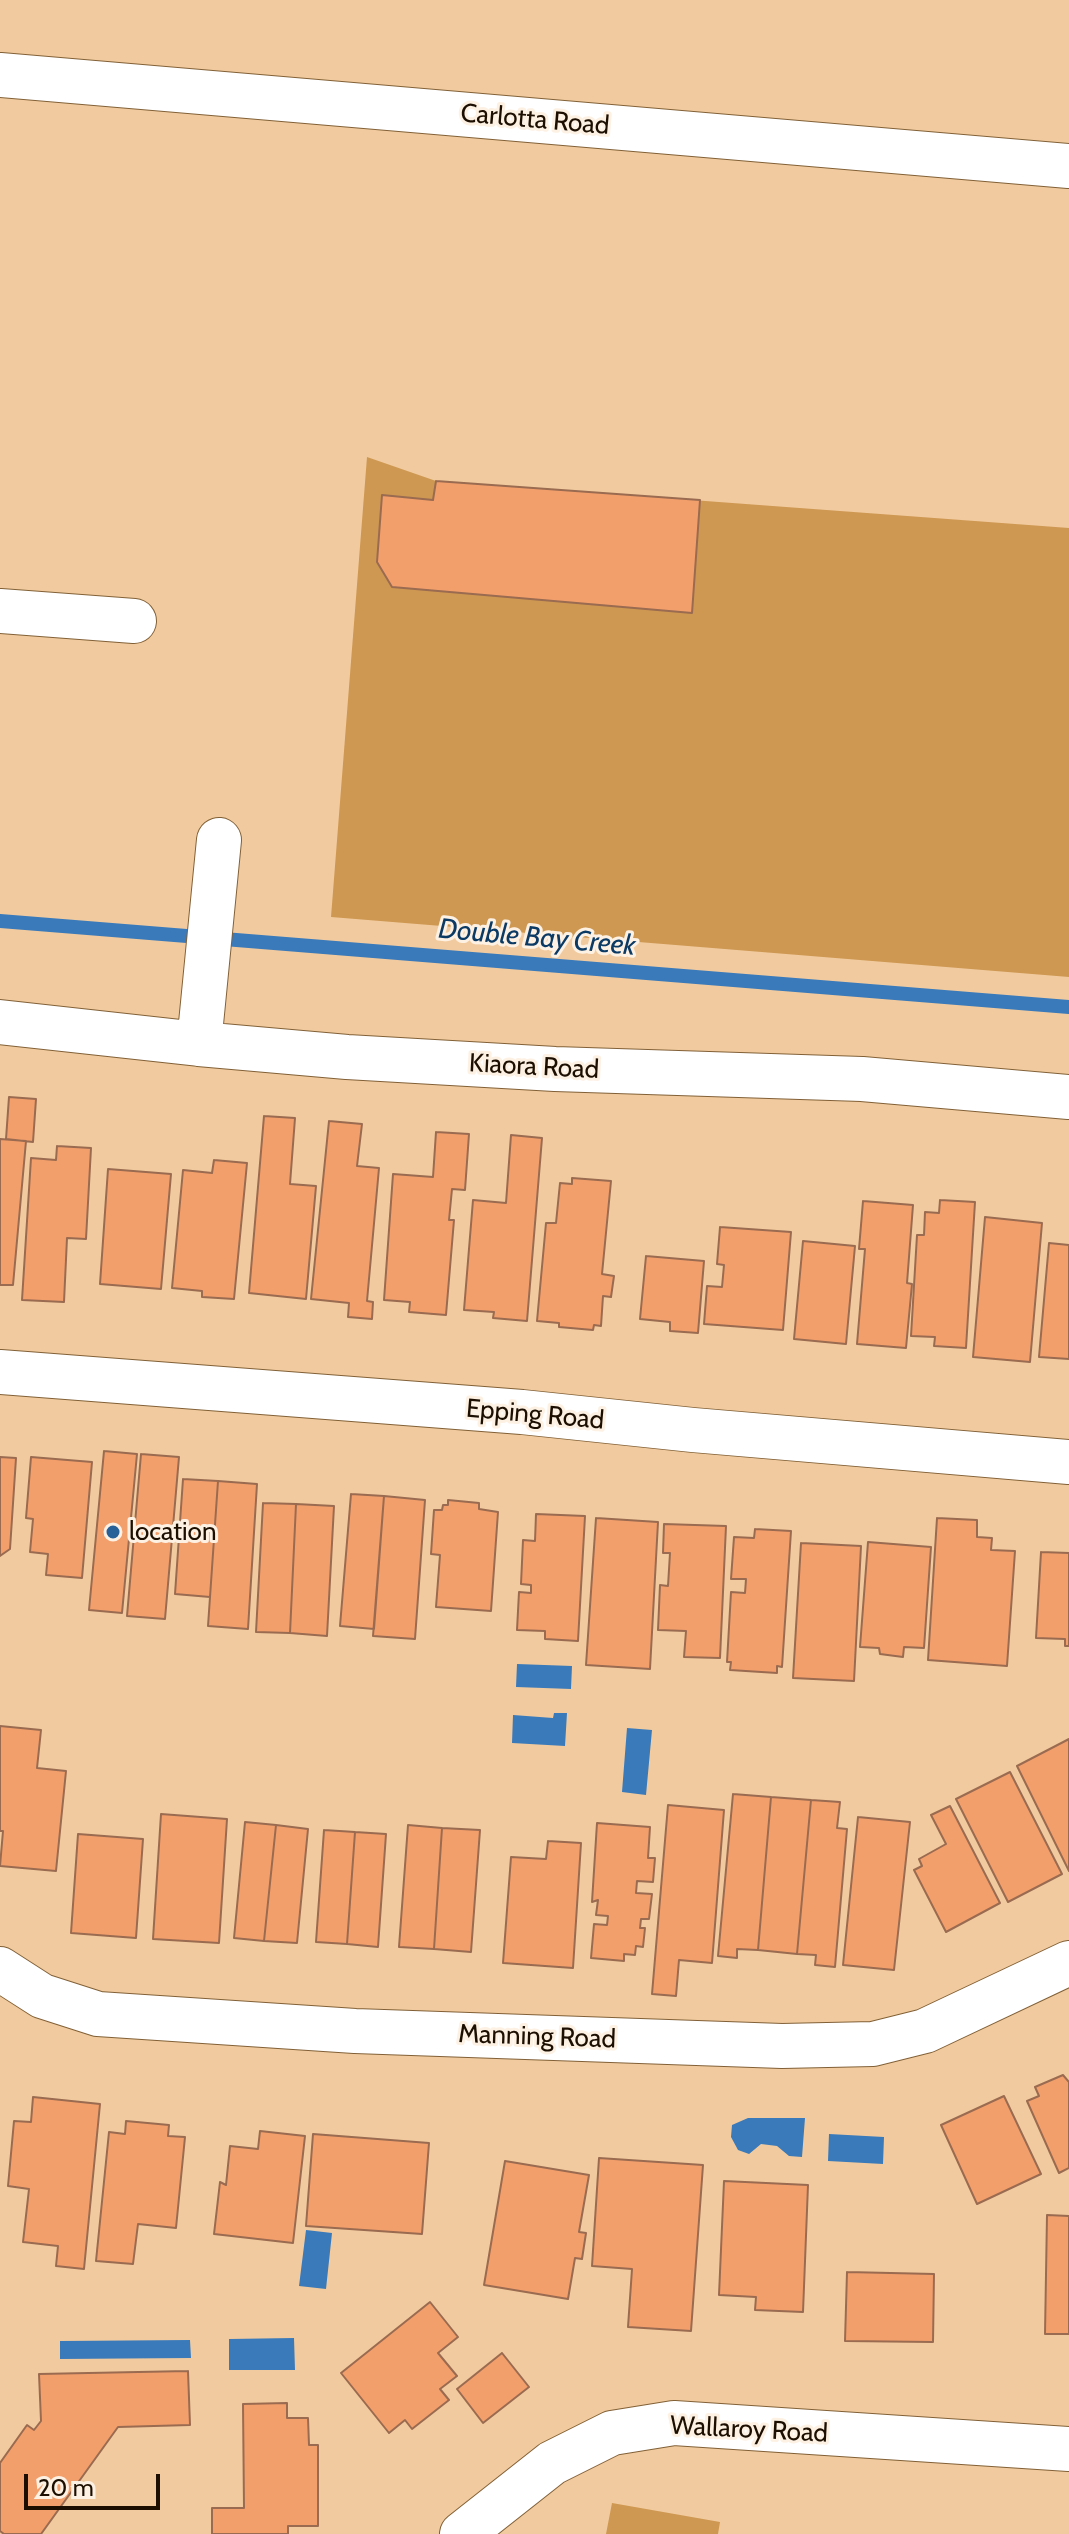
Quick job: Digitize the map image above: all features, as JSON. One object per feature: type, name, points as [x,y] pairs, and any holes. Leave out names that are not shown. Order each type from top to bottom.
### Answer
[{"type":"street","name":"Carlotta Road","points":[[0,75],[1069,166]]},
{"type":"street","points":[[0,611],[134,621]]},
{"type":"street","points":[[199,1044],[219,840]]},
{"type":"street","name":"Kiaora Road","points":[[0,1022],[347,1057],[555,1069],[862,1079],[1069,1097]]},
{"type":"street","name":"Epping Road","points":[[0,1372],[522,1412],[1069,1462]]},
{"type":"street","name":"Manning Road","points":[[0,1969],[42,1996],[98,2014],[355,2031],[782,2046],[873,2044],[925,2031],[1069,1963]]},
{"type":"street","name":"Wallaroy Road","points":[[462,2534],[552,2463],[612,2433],[674,2423],[1069,2449]]},
{"type":"shaded area","points":[[367,457],[436,481],[1069,528],[1069,977],[331,917]]},
{"type":"shaded area","points":[[612,2503],[720,2522],[718,2534],[606,2534]]},
{"type":"water","points":[[517,1664],[572,1666],[571,1689],[516,1687]]},
{"type":"water","points":[[554,1713],[567,1713],[565,1746],[512,1743],[513,1715],[553,1718]]},
{"type":"water","points":[[627,1728],[652,1730],[646,1795],[622,1792]]},
{"type":"water","points":[[748,2118],[805,2118],[802,2157],[789,2156],[777,2146],[761,2144],[749,2154],[738,2150],[731,2137],[732,2125]]},
{"type":"water","points":[[829,2134],[884,2137],[883,2164],[828,2161]]},
{"type":"water","points":[[306,2230],[332,2233],[326,2289],[299,2286]]},
{"type":"water","points":[[294,2338],[295,2370],[229,2370],[229,2339]]},
{"type":"water","points":[[190,2340],[191,2358],[60,2359],[60,2341]]},
{"type":"building","points":[[436,481],[700,500],[692,613],[392,587],[377,562],[382,495],[433,500]]},
{"type":"building","points":[[9,1097],[36,1099],[33,1142],[6,1139]]},
{"type":"building","points":[[264,1116],[295,1118],[290,1184],[316,1186],[306,1299],[249,1293]]},
{"type":"building","points":[[329,1121],[362,1124],[357,1166],[379,1168],[367,1301],[373,1302],[372,1319],[348,1317],[349,1303],[311,1299]]},
{"type":"building","points":[[436,1132],[469,1134],[465,1190],[452,1189],[449,1220],[454,1220],[446,1315],[409,1312],[410,1302],[384,1300],[393,1174],[433,1177]]},
{"type":"building","points":[[511,1135],[542,1138],[527,1321],[493,1318],[494,1312],[464,1310],[473,1200],[506,1203]]},
{"type":"building","points":[[0,1139],[26,1141],[13,1285],[0,1285]]},
{"type":"building","points":[[57,1146],[91,1148],[86,1239],[67,1238],[64,1302],[22,1300],[31,1158],[56,1160]]},
{"type":"building","points":[[214,1160],[247,1163],[234,1299],[202,1297],[202,1291],[172,1288],[183,1170],[212,1173]]},
{"type":"building","points":[[108,1169],[171,1174],[161,1289],[100,1284]]},
{"type":"building","points":[[572,1178],[611,1181],[602,1274],[614,1276],[611,1297],[603,1296],[601,1326],[594,1325],[593,1330],[559,1327],[559,1323],[537,1321],[546,1223],[556,1223],[560,1183],[572,1184]]},
{"type":"building","points":[[940,1200],[975,1202],[966,1348],[934,1346],[935,1337],[911,1336],[917,1235],[924,1235],[925,1212],[939,1213]]},
{"type":"building","points":[[863,1201],[913,1205],[907,1283],[912,1284],[906,1348],[857,1344],[865,1249],[859,1249]]},
{"type":"building","points":[[985,1217],[1042,1223],[1030,1362],[973,1357]]},
{"type":"building","points":[[720,1227],[791,1232],[783,1330],[704,1324],[707,1286],[722,1287],[724,1265],[717,1264]]},
{"type":"building","points":[[803,1241],[855,1246],[846,1344],[794,1339]]},
{"type":"building","points":[[1049,1243],[1069,1245],[1069,1359],[1039,1357]]},
{"type":"building","points":[[646,1256],[704,1261],[698,1333],[670,1331],[670,1322],[640,1319]]},
{"type":"building","name":"location","points":[[104,1451],[137,1454],[122,1613],[89,1610]]},
{"type":"building","points":[[141,1454],[179,1457],[165,1619],[127,1616]]},
{"type":"building","points":[[0,1457],[16,1458],[10,1549],[0,1556]]},
{"type":"building","points":[[31,1457],[92,1462],[82,1578],[46,1575],[48,1554],[30,1552],[33,1519],[26,1518]]},
{"type":"building","points":[[183,1479],[218,1481],[210,1597],[175,1594]]},
{"type":"building","points":[[218,1481],[257,1484],[248,1629],[208,1626]]},
{"type":"building","points":[[351,1494],[384,1496],[374,1629],[340,1626]]},
{"type":"building","points":[[384,1496],[425,1500],[415,1639],[373,1636]]},
{"type":"building","points":[[448,1500],[479,1503],[479,1509],[498,1512],[491,1611],[436,1607],[440,1555],[431,1554],[434,1510],[442,1510],[443,1505],[448,1505]]},
{"type":"building","points":[[263,1503],[296,1504],[290,1633],[256,1632]]},
{"type":"building","points":[[296,1504],[334,1506],[327,1636],[290,1633]]},
{"type":"building","points":[[536,1514],[585,1516],[578,1641],[545,1639],[545,1631],[517,1630],[519,1592],[531,1593],[531,1585],[521,1584],[523,1540],[535,1541]]},
{"type":"building","points":[[596,1518],[658,1522],[650,1669],[586,1665]]},
{"type":"building","points":[[937,1518],[977,1520],[977,1537],[992,1538],[991,1550],[1015,1551],[1007,1666],[928,1660]]},
{"type":"building","points":[[664,1524],[726,1526],[720,1658],[684,1657],[686,1631],[658,1630],[660,1585],[668,1586],[670,1553],[663,1553]]},
{"type":"building","points":[[755,1529],[791,1531],[782,1667],[777,1666],[777,1673],[730,1670],[731,1662],[727,1662],[731,1592],[745,1593],[746,1579],[731,1579],[734,1537],[754,1538]]},
{"type":"building","points":[[868,1542],[931,1547],[924,1648],[904,1647],[903,1657],[880,1654],[879,1648],[860,1647]]},
{"type":"building","points":[[801,1543],[861,1546],[854,1681],[793,1678]]},
{"type":"building","points":[[1041,1552],[1069,1553],[1069,1646],[1065,1646],[1065,1639],[1036,1638]]},
{"type":"building","points":[[0,1726],[41,1730],[37,1768],[66,1771],[56,1871],[0,1866],[3,1831],[0,1831]]},
{"type":"building","points":[[1069,1739],[1069,1871],[1017,1766]]},
{"type":"building","points":[[1010,1772],[1062,1874],[1008,1902],[956,1799]]},
{"type":"building","points":[[733,1794],[771,1797],[758,1950],[737,1949],[737,1958],[718,1956]]},
{"type":"building","points":[[771,1797],[811,1800],[797,1954],[758,1950]]},
{"type":"building","points":[[811,1800],[840,1802],[837,1828],[847,1829],[835,1967],[815,1965],[816,1955],[797,1954]]},
{"type":"building","points":[[668,1805],[724,1810],[712,1963],[679,1960],[676,1996],[652,1994]]},
{"type":"building","points":[[950,1806],[1000,1903],[946,1932],[914,1870],[922,1866],[919,1859],[946,1844],[931,1815]]},
{"type":"building","points":[[161,1814],[227,1819],[219,1943],[153,1939]]},
{"type":"building","points":[[858,1817],[910,1822],[894,1970],[843,1965]]},
{"type":"building","points":[[245,1822],[276,1825],[264,1941],[234,1938]]},
{"type":"building","points":[[597,1823],[650,1827],[648,1858],[655,1858],[653,1882],[637,1881],[636,1893],[652,1894],[649,1919],[641,1919],[640,1928],[645,1928],[643,1947],[636,1946],[635,1955],[624,1954],[624,1961],[591,1958],[594,1924],[607,1925],[608,1916],[596,1915],[598,1900],[592,1902]]},
{"type":"building","points":[[276,1825],[308,1829],[297,1943],[264,1941]]},
{"type":"building","points":[[408,1825],[442,1828],[434,1949],[399,1947]]},
{"type":"building","points":[[442,1828],[480,1830],[471,1952],[434,1949]]},
{"type":"building","points":[[324,1830],[355,1832],[347,1944],[316,1942]]},
{"type":"building","points":[[355,1832],[386,1834],[378,1947],[347,1944]]},
{"type":"building","points":[[78,1834],[143,1839],[136,1938],[71,1933]]},
{"type":"building","points":[[548,1841],[581,1843],[573,1968],[503,1963],[511,1857],[546,1859]]},
{"type":"building","points":[[1063,2075],[1069,2082],[1069,2168],[1059,2173],[1027,2101],[1039,2096],[1035,2087]]},
{"type":"building","points":[[1004,2096],[1041,2174],[977,2204],[941,2125]]},
{"type":"building","points":[[33,2097],[100,2104],[84,2269],[56,2266],[58,2246],[23,2242],[29,2189],[8,2186],[14,2121],[31,2122]]},
{"type":"building","points":[[126,2121],[169,2125],[168,2136],[185,2137],[176,2228],[138,2224],[133,2264],[96,2261],[109,2132],[125,2134]]},
{"type":"building","points":[[260,2131],[305,2136],[293,2243],[214,2234],[220,2182],[226,2185],[230,2146],[258,2149]]},
{"type":"building","points":[[313,2134],[429,2143],[422,2234],[306,2226]]},
{"type":"building","points":[[599,2158],[703,2165],[691,2331],[628,2327],[632,2269],[592,2266]]},
{"type":"building","points":[[505,2161],[589,2175],[579,2232],[586,2233],[582,2259],[575,2258],[568,2299],[484,2285]]},
{"type":"building","points":[[724,2181],[808,2185],[803,2312],[755,2310],[756,2297],[719,2295]]},
{"type":"building","points":[[1047,2215],[1069,2216],[1069,2334],[1045,2334]]},
{"type":"building","points":[[847,2272],[934,2274],[933,2342],[845,2341]]},
{"type":"building","points":[[430,2302],[458,2337],[438,2353],[457,2376],[440,2389],[449,2400],[412,2429],[405,2420],[389,2433],[341,2373]]},
{"type":"building","points":[[502,2353],[529,2387],[483,2423],[457,2389]]},
{"type":"building","points":[[188,2371],[190,2425],[118,2427],[41,2534],[4,2534],[0,2531],[0,2463],[27,2425],[34,2430],[41,2421],[39,2374]]},
{"type":"building","points":[[287,2403],[287,2418],[308,2418],[309,2445],[318,2445],[318,2526],[288,2526],[288,2534],[212,2534],[212,2508],[244,2508],[243,2404]]},
{"type":"waterway","name":"Double Bay Creek","points":[[0,921],[1069,1007]]},
{"type":"place","name":"location","points":[[113,1532]]}]
